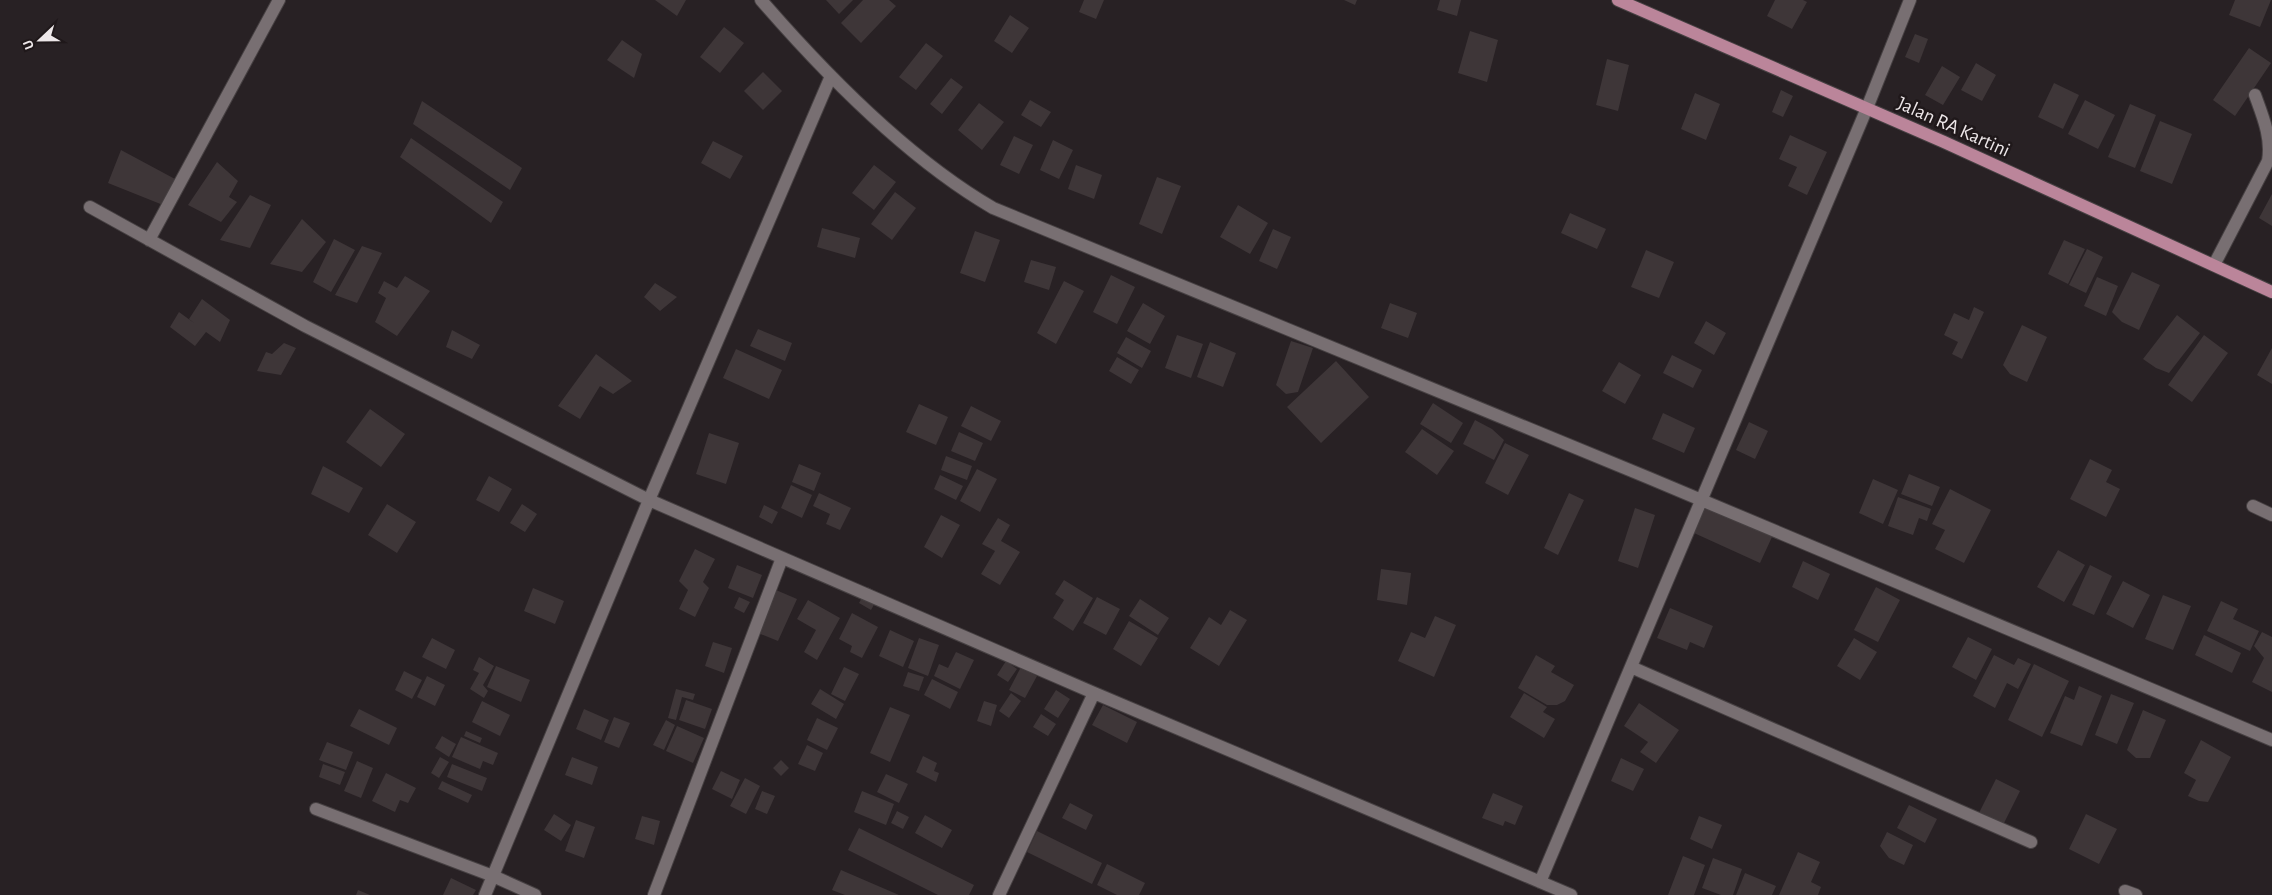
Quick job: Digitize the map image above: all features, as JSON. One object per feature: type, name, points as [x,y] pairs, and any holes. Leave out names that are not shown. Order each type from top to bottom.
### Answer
[{"type":"main road","name":"Jalan RA Kartini","points":[[1618,0],[1867,108],[2272,292]]},
{"type":"street","points":[[149,240],[279,0]]},
{"type":"street","points":[[761,0],[831,76],[919,158],[956,186],[993,208],[1702,501],[2272,740]]},
{"type":"street","points":[[1540,882],[1867,108],[1910,0]]},
{"type":"street","points":[[485,895],[649,500],[831,76]]},
{"type":"street","points":[[2214,266],[2268,161],[2272,149],[2270,135],[2255,95]]},
{"type":"street","points":[[90,207],[305,326],[649,500],[1094,693],[1571,895]]},
{"type":"street","points":[[2253,506],[2272,515]]},
{"type":"street","points":[[654,895],[782,558]]},
{"type":"street","points":[[1631,667],[2030,842]]},
{"type":"street","points":[[999,895],[1094,693]]},
{"type":"street","points":[[316,809],[493,876],[534,895]]},
{"type":"building","points":[[655,0],[686,0],[677,16]]},
{"type":"building","points":[[826,0],[853,0],[839,14]]},
{"type":"building","points":[[863,0],[889,0],[896,6],[861,43],[841,23]]},
{"type":"building","points":[[1084,0],[1104,0],[1096,19],[1079,12]]},
{"type":"building","points":[[1344,0],[1357,0],[1355,5]]},
{"type":"building","points":[[1440,0],[1461,0],[1457,16],[1437,10]]},
{"type":"building","points":[[1775,0],[1803,0],[1807,2],[1792,29],[1767,16]]},
{"type":"building","points":[[2235,0],[2271,0],[2260,27],[2229,15]]},
{"type":"building","points":[[1010,15],[1029,28],[1012,53],[994,41]]},
{"type":"building","points":[[724,27],[744,43],[720,73],[700,57]]},
{"type":"building","points":[[1470,31],[1498,40],[1487,82],[1458,73]]},
{"type":"building","points":[[1915,34],[1928,39],[1919,63],[1905,57]]},
{"type":"building","points":[[622,40],[642,54],[634,78],[607,60]]},
{"type":"building","points":[[926,43],[943,56],[916,90],[899,77]]},
{"type":"building","points":[[2249,48],[2271,63],[2235,116],[2213,100]]},
{"type":"building","points":[[1607,59],[1629,65],[1618,111],[1596,105]]},
{"type":"building","points":[[1976,63],[1996,75],[1982,101],[1961,90]]},
{"type":"building","points":[[1942,66],[1960,77],[1943,105],[1925,95]]},
{"type":"building","points":[[763,72],[782,91],[763,110],[744,91]]},
{"type":"building","points":[[951,78],[963,87],[942,114],[930,104]]},
{"type":"building","points":[[2054,83],[2079,95],[2063,129],[2038,117]]},
{"type":"building","points":[[1781,90],[1793,96],[1783,117],[1772,112]]},
{"type":"building","points":[[1695,93],[1720,104],[1706,140],[1681,129]]},
{"type":"building","points":[[1030,100],[1051,112],[1041,127],[1021,115]]},
{"type":"building","points":[[2085,100],[2115,115],[2098,149],[2068,134]]},
{"type":"building","points":[[422,101],[522,168],[510,190],[413,124]]},
{"type":"building","points":[[979,103],[1004,122],[982,150],[958,130]]},
{"type":"building","points":[[2130,104],[2156,115],[2135,168],[2108,157]]},
{"type":"building","points":[[2160,121],[2192,134],[2172,184],[2140,171]]},
{"type":"building","points":[[1790,135],[1827,152],[1807,195],[1788,186],[1797,167],[1779,159]]},
{"type":"building","points":[[1014,136],[1033,145],[1019,174],[1000,165]]},
{"type":"building","points":[[411,138],[503,202],[491,223],[400,157]]},
{"type":"building","points":[[1053,140],[1073,150],[1059,179],[1040,170]]},
{"type":"building","points":[[713,141],[743,156],[730,179],[701,163]]},
{"type":"building","points":[[121,150],[175,179],[163,205],[108,183]]},
{"type":"building","points":[[217,162],[238,181],[229,197],[237,202],[221,222],[188,205]]},
{"type":"building","points":[[874,165],[896,182],[874,210],[852,193]]},
{"type":"building","points":[[1076,165],[1102,175],[1094,199],[1068,189]]},
{"type":"building","points":[[1157,177],[1181,186],[1162,234],[1139,224]]},
{"type":"building","points":[[895,192],[916,208],[892,240],[871,224]]},
{"type":"building","points":[[2272,194],[2272,226],[2259,218]]},
{"type":"building","points":[[250,195],[271,205],[250,248],[220,240]]},
{"type":"building","points":[[1238,205],[1268,223],[1250,254],[1220,237]]},
{"type":"building","points":[[1570,213],[1606,229],[1597,249],[1561,233]]},
{"type":"building","points":[[302,219],[326,242],[302,272],[270,264]]},
{"type":"building","points":[[822,228],[860,238],[855,258],[817,247]]},
{"type":"building","points":[[1273,229],[1291,237],[1277,269],[1259,261]]},
{"type":"building","points":[[975,231],[1000,240],[985,282],[960,273]]},
{"type":"building","points":[[334,239],[355,250],[331,292],[313,282]]},
{"type":"building","points":[[2064,240],[2085,249],[2068,284],[2048,274]]},
{"type":"building","points":[[362,246],[382,253],[357,303],[335,295]]},
{"type":"building","points":[[2087,249],[2103,257],[2086,293],[2069,285]]},
{"type":"building","points":[[1646,250],[1674,262],[1659,298],[1631,287]]},
{"type":"building","points":[[1031,260],[1056,267],[1049,290],[1024,282]]},
{"type":"building","points":[[2132,272],[2160,285],[2139,330],[2122,322],[2112,312]]},
{"type":"building","points":[[1111,275],[1135,287],[1117,324],[1093,312]]},
{"type":"building","points":[[405,276],[430,291],[397,336],[375,322],[386,298],[378,293],[384,281],[397,288]]},
{"type":"building","points":[[2097,277],[2118,286],[2106,316],[2084,306]]},
{"type":"building","points":[[1064,281],[1084,291],[1056,344],[1037,333]]},
{"type":"building","points":[[655,283],[677,297],[660,311],[644,297]]},
{"type":"building","points":[[202,299],[230,320],[220,342],[206,332],[195,346],[170,327],[179,312],[194,323],[189,319]]},
{"type":"building","points":[[1143,303],[1165,316],[1150,344],[1127,331]]},
{"type":"building","points":[[1390,303],[1417,313],[1408,338],[1381,328]]},
{"type":"building","points":[[1974,307],[1984,312],[1962,359],[1952,354],[1958,342],[1944,335],[1954,313],[1969,320]]},
{"type":"building","points":[[2177,315],[2200,333],[2169,373],[2156,368],[2143,359]]},
{"type":"building","points":[[1706,321],[1726,333],[1714,355],[1694,343]]},
{"type":"building","points":[[2022,325],[2047,337],[2027,382],[2010,374],[2003,365]]},
{"type":"building","points":[[758,329],[792,343],[785,361],[750,346]]},
{"type":"building","points":[[452,330],[480,345],[472,359],[446,347]]},
{"type":"building","points":[[1177,335],[1203,344],[1191,378],[1165,368]]},
{"type":"building","points":[[2204,335],[2228,353],[2192,402],[2168,385]]},
{"type":"building","points":[[1126,337],[1151,351],[1142,368],[1117,353]]},
{"type":"building","points":[[1291,341],[1313,348],[1298,392],[1286,394],[1276,385]]},
{"type":"building","points":[[1210,342],[1236,353],[1223,387],[1197,377]]},
{"type":"building","points":[[284,343],[296,348],[281,375],[257,371],[266,352],[272,354]]},
{"type":"building","points":[[2272,348],[2272,384],[2257,375]]},
{"type":"building","points":[[736,349],[782,370],[769,399],[723,378]]},
{"type":"building","points":[[596,354],[632,381],[613,394],[600,386],[580,419],[558,406]]},
{"type":"building","points":[[1672,355],[1702,370],[1693,388],[1663,373]]},
{"type":"building","points":[[1117,357],[1139,370],[1131,384],[1109,371]]},
{"type":"building","points":[[1336,361],[1369,397],[1321,443],[1287,407]]},
{"type":"building","points":[[1619,362],[1641,375],[1625,404],[1602,391]]},
{"type":"building","points":[[1433,403],[1463,423],[1451,443],[1420,424]]},
{"type":"building","points":[[919,404],[948,417],[936,445],[906,432]]},
{"type":"building","points":[[971,406],[1001,421],[991,441],[961,426]]},
{"type":"building","points":[[370,409],[405,434],[381,467],[346,442]]},
{"type":"building","points":[[1663,413],[1695,428],[1684,453],[1652,439]]},
{"type":"building","points":[[1475,420],[1492,429],[1504,440],[1494,460],[1463,444]]},
{"type":"building","points":[[1749,422],[1768,431],[1755,459],[1736,450]]},
{"type":"building","points":[[1422,429],[1454,451],[1437,475],[1405,452]]},
{"type":"building","points":[[959,432],[983,443],[975,461],[951,451]]},
{"type":"building","points":[[709,433],[739,443],[726,484],[696,474]]},
{"type":"building","points":[[1505,443],[1529,455],[1508,495],[1485,483]]},
{"type":"building","points":[[946,456],[972,466],[967,480],[941,470]]},
{"type":"building","points":[[2090,459],[2112,470],[2106,482],[2120,489],[2106,517],[2070,499]]},
{"type":"building","points":[[799,464],[821,473],[814,491],[792,482]]},
{"type":"building","points":[[323,466],[363,488],[349,513],[311,494]]},
{"type":"building","points":[[977,469],[997,479],[980,512],[960,501]]},
{"type":"building","points":[[1909,474],[1940,487],[1932,506],[1901,494]]},
{"type":"building","points":[[940,475],[963,486],[956,500],[934,489]]},
{"type":"building","points":[[489,476],[512,489],[499,512],[476,500]]},
{"type":"building","points":[[1873,479],[1898,490],[1883,524],[1859,513]]},
{"type":"building","points":[[791,485],[812,495],[802,518],[781,508]]},
{"type":"building","points":[[1950,489],[1991,510],[1964,563],[1935,549],[1945,530],[1932,524]]},
{"type":"building","points":[[819,493],[851,508],[840,530],[826,524],[830,514],[813,506]]},
{"type":"building","points":[[1569,493],[1584,500],[1558,555],[1544,548]]},
{"type":"building","points":[[1898,497],[1931,509],[1927,521],[1919,518],[1913,535],[1888,526]]},
{"type":"building","points":[[387,504],[416,522],[397,553],[368,535]]},
{"type":"building","points":[[522,504],[537,514],[525,532],[510,523]]},
{"type":"building","points":[[764,505],[778,512],[772,524],[759,517]]},
{"type":"building","points":[[1705,507],[1772,537],[1760,563],[1694,533]]},
{"type":"building","points":[[1635,508],[1655,515],[1638,568],[1618,561]]},
{"type":"building","points":[[941,515],[960,525],[942,558],[924,547]]},
{"type":"building","points":[[998,518],[1010,525],[1001,541],[1020,552],[1000,585],[981,574],[995,551],[982,544]]},
{"type":"building","points":[[695,549],[715,559],[703,582],[709,588],[695,617],[679,609],[688,590],[679,581]]},
{"type":"building","points":[[2058,550],[2085,565],[2064,602],[2037,587]]},
{"type":"building","points":[[1803,561],[1830,574],[1818,600],[1792,587]]},
{"type":"building","points":[[737,565],[762,575],[753,598],[728,588]]},
{"type":"building","points":[[2090,565],[2112,576],[2094,615],[2072,605]]},
{"type":"building","points":[[1381,569],[1411,573],[1407,605],[1377,600]]},
{"type":"building","points":[[1064,580],[1093,598],[1073,631],[1053,618],[1064,600],[1055,594]]},
{"type":"building","points":[[2123,581],[2150,595],[2133,628],[2106,614]]},
{"type":"building","points":[[868,587],[880,594],[871,610],[859,603]]},
{"type":"building","points":[[1876,587],[1900,600],[1878,642],[1854,630]]},
{"type":"building","points":[[533,588],[564,601],[555,624],[524,611]]},
{"type":"building","points":[[776,590],[797,599],[778,641],[758,633]]},
{"type":"building","points":[[2163,595],[2191,606],[2173,650],[2145,639]]},
{"type":"building","points":[[739,597],[750,602],[744,613],[734,608]]},
{"type":"building","points":[[1097,597],[1120,609],[1106,635],[1083,623]]},
{"type":"building","points":[[1140,599],[1169,618],[1158,635],[1129,616]]},
{"type":"building","points":[[808,600],[840,618],[817,660],[804,652],[816,630],[797,619]]},
{"type":"building","points":[[2221,601],[2238,609],[2233,619],[2259,631],[2250,651],[2207,631]]},
{"type":"building","points":[[1670,608],[1713,626],[1704,648],[1690,642],[1687,650],[1657,638]]},
{"type":"building","points":[[1230,610],[1247,620],[1219,666],[1190,648],[1209,617],[1221,625]]},
{"type":"building","points":[[852,613],[878,627],[862,658],[850,652],[852,646],[839,639]]},
{"type":"building","points":[[1435,616],[1456,625],[1434,677],[1398,661],[1411,632],[1425,638]]},
{"type":"building","points":[[1129,621],[1158,638],[1141,666],[1113,649]]},
{"type":"building","points":[[890,630],[914,641],[903,667],[879,656]]},
{"type":"building","points":[[2262,632],[2272,637],[2272,692],[2252,682],[2264,658],[2254,646]]},
{"type":"building","points":[[2204,635],[2241,653],[2232,673],[2195,655]]},
{"type":"building","points":[[1968,637],[1992,649],[1976,680],[1952,667]]},
{"type":"building","points":[[432,638],[455,650],[446,669],[422,657]]},
{"type":"building","points":[[919,638],[939,645],[928,676],[908,668]]},
{"type":"building","points":[[1854,638],[1877,652],[1860,680],[1837,666]]},
{"type":"building","points":[[713,642],[732,648],[724,673],[705,666]]},
{"type":"building","points":[[956,652],[974,660],[960,689],[934,676],[939,664],[948,668]]},
{"type":"building","points":[[1536,655],[1555,666],[1551,672],[1574,685],[1565,701],[1557,705],[1547,705],[1518,688]]},
{"type":"building","points":[[1994,655],[2014,665],[2018,658],[2031,664],[2018,689],[2007,683],[1995,708],[1973,696]]},
{"type":"building","points":[[479,657],[494,666],[483,685],[488,691],[484,698],[470,689],[479,673],[473,670]]},
{"type":"building","points":[[1006,661],[1017,669],[1008,682],[997,675]]},
{"type":"building","points":[[2034,664],[2069,681],[2042,737],[2008,720]]},
{"type":"building","points":[[496,666],[530,680],[521,702],[487,687]]},
{"type":"building","points":[[844,667],[859,674],[845,701],[831,694]]},
{"type":"building","points":[[1021,667],[1037,676],[1025,698],[1009,690]]},
{"type":"building","points":[[404,671],[422,680],[412,699],[395,690]]},
{"type":"building","points":[[908,672],[924,677],[919,691],[903,686]]},
{"type":"building","points":[[427,676],[445,685],[435,706],[417,697]]},
{"type":"building","points":[[932,679],[958,692],[950,709],[924,695]]},
{"type":"building","points":[[2079,686],[2102,696],[2082,746],[2050,733],[2065,696],[2074,700]]},
{"type":"building","points":[[676,689],[695,694],[693,700],[682,697],[676,720],[668,718]]},
{"type":"building","points":[[820,689],[844,704],[836,719],[811,704]]},
{"type":"building","points":[[1056,690],[1070,699],[1058,718],[1044,709]]},
{"type":"building","points":[[1011,693],[1021,701],[1009,718],[999,711]]},
{"type":"building","points":[[1524,693],[1547,707],[1543,712],[1555,719],[1544,738],[1510,717]]},
{"type":"building","points":[[2111,694],[2134,703],[2117,744],[2095,735]]},
{"type":"building","points":[[686,700],[712,709],[705,729],[679,720]]},
{"type":"building","points":[[482,701],[510,715],[500,736],[472,722]]},
{"type":"building","points":[[984,701],[997,705],[991,726],[977,721]]},
{"type":"building","points":[[1639,703],[1679,730],[1656,763],[1640,752],[1648,742],[1624,726]]},
{"type":"building","points":[[1103,705],[1137,722],[1127,743],[1092,725]]},
{"type":"building","points":[[890,707],[910,715],[890,762],[870,753]]},
{"type":"building","points":[[359,709],[397,728],[389,745],[350,726]]},
{"type":"building","points":[[584,709],[609,720],[601,740],[576,729]]},
{"type":"building","points":[[2143,710],[2166,720],[2150,758],[2136,758],[2127,750]]},
{"type":"building","points":[[1041,714],[1056,724],[1048,736],[1033,727]]},
{"type":"building","points":[[614,717],[630,723],[619,748],[604,742]]},
{"type":"building","points":[[817,718],[838,728],[827,750],[807,740]]},
{"type":"building","points":[[666,720],[675,725],[664,750],[653,745]]},
{"type":"building","points":[[677,726],[704,738],[693,763],[666,751]]},
{"type":"building","points":[[466,731],[482,738],[480,743],[464,736]]},
{"type":"building","points":[[442,736],[456,744],[449,757],[435,748]]},
{"type":"building","points":[[461,737],[498,753],[493,765],[483,761],[480,769],[452,757]]},
{"type":"building","points":[[2201,740],[2231,757],[2208,802],[2199,801],[2188,796],[2196,780],[2184,773]]},
{"type":"building","points":[[327,742],[353,752],[346,770],[319,760]]},
{"type":"building","points":[[807,745],[823,753],[815,771],[798,764]]},
{"type":"building","points":[[923,756],[937,763],[934,771],[939,773],[936,782],[916,772]]},
{"type":"building","points":[[440,757],[449,762],[439,778],[431,773]]},
{"type":"building","points":[[572,757],[598,767],[592,785],[565,775]]},
{"type":"building","points":[[1621,758],[1644,769],[1633,791],[1611,781]]},
{"type":"building","points":[[781,760],[789,768],[781,776],[773,768]]},
{"type":"building","points":[[357,761],[373,768],[361,798],[344,791]]},
{"type":"building","points":[[323,764],[345,772],[340,785],[319,777]]},
{"type":"building","points":[[452,764],[487,778],[482,791],[447,777]]},
{"type":"building","points":[[721,771],[740,780],[732,799],[712,789]]},
{"type":"building","points":[[386,773],[416,788],[408,803],[400,800],[395,812],[372,801]]},
{"type":"building","points":[[886,774],[908,784],[899,803],[877,792]]},
{"type":"building","points":[[745,778],[760,786],[746,814],[730,806]]},
{"type":"building","points":[[1996,779],[2020,791],[2002,827],[1978,815]]},
{"type":"building","points":[[442,781],[472,795],[468,803],[438,789]]},
{"type":"building","points":[[762,791],[775,796],[767,814],[755,809]]},
{"type":"building","points":[[862,791],[894,804],[886,825],[854,812]]},
{"type":"building","points":[[1493,793],[1523,806],[1515,825],[1505,821],[1503,826],[1482,818]]},
{"type":"building","points":[[1070,803],[1093,815],[1086,830],[1062,818]]},
{"type":"building","points":[[1909,805],[1937,819],[1925,843],[1897,828]]},
{"type":"building","points":[[897,811],[909,817],[903,829],[891,823]]},
{"type":"building","points":[[554,814],[571,825],[561,841],[544,830]]},
{"type":"building","points":[[2086,814],[2117,829],[2099,864],[2069,849]]},
{"type":"building","points":[[925,815],[952,830],[942,848],[915,833]]},
{"type":"building","points":[[642,816],[660,821],[654,845],[635,839]]},
{"type":"building","points":[[1699,816],[1722,825],[1712,849],[1690,839]]},
{"type":"building","points":[[576,820],[595,827],[584,858],[565,851]]},
{"type":"building","points":[[859,828],[974,885],[969,895],[938,895],[848,850]]},
{"type":"building","points":[[1037,831],[1102,863],[1092,884],[1027,852]]},
{"type":"building","points":[[1887,832],[1913,845],[1904,865],[1889,858],[1880,846]]},
{"type":"building","points":[[1798,852],[1820,862],[1811,882],[1821,887],[1818,895],[1779,895]]},
{"type":"building","points":[[1683,856],[1705,865],[1694,895],[1668,895]]},
{"type":"building","points":[[1713,858],[1742,869],[1733,895],[1721,895],[1702,888]]},
{"type":"building","points":[[1107,864],[1145,883],[1139,895],[1117,895],[1097,885]]},
{"type":"building","points":[[841,870],[899,895],[845,895],[832,890]]},
{"type":"building","points":[[1745,873],[1776,886],[1772,895],[1736,895]]},
{"type":"building","points":[[451,878],[476,890],[473,895],[443,895]]},
{"type":"building","points":[[358,890],[370,895],[356,895]]}]
